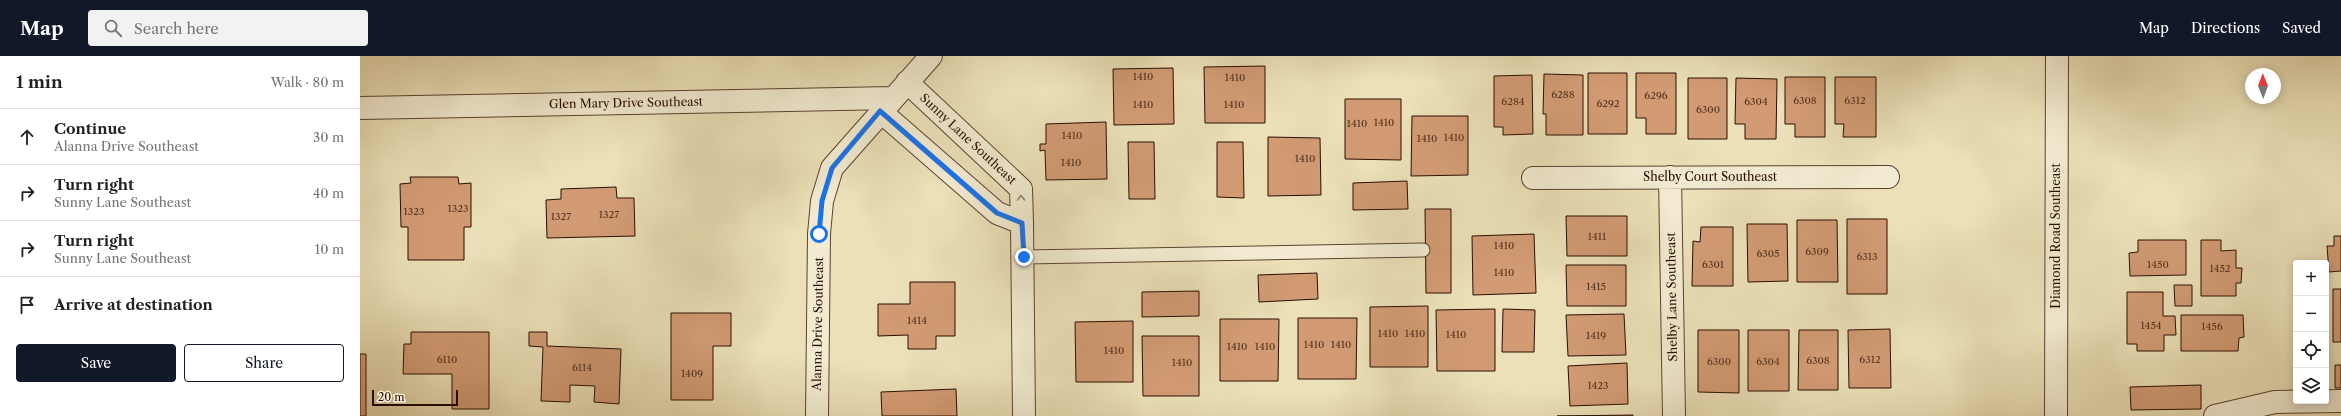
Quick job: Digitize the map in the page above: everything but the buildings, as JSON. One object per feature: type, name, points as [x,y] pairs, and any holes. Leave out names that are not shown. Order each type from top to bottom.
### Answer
[{"type":"street","name":"Alanna Drive Southeast","points":[[817,416],[819,234],[822,201],[832,168],[886,105],[931,56]]},
{"type":"street","name":"Diamond Road Southeast","points":[[2056,416],[2057,56]]},
{"type":"street","name":"Sunny Lane Southeast","points":[[907,82],[1021,189],[1024,257],[1024,416]]},
{"type":"street","name":"Glen Mary Drive Southeast","points":[[360,108],[886,105]]},
{"type":"street","points":[[886,105],[997,213],[1022,223]]},
{"type":"street","name":"Shelby Lane Southeast","points":[[1670,177],[1674,416]]},
{"type":"street","name":"Shelby Court Southeast","points":[[1533,178],[1888,177]]},
{"type":"street","points":[[2215,416],[2275,402],[2341,401]]},
{"type":"lane","points":[[1024,257],[1423,250]]},
{"type":"route","points":[[819,234],[822,201],[832,168],[880,111],[997,213],[1022,223],[1024,257]]}]
